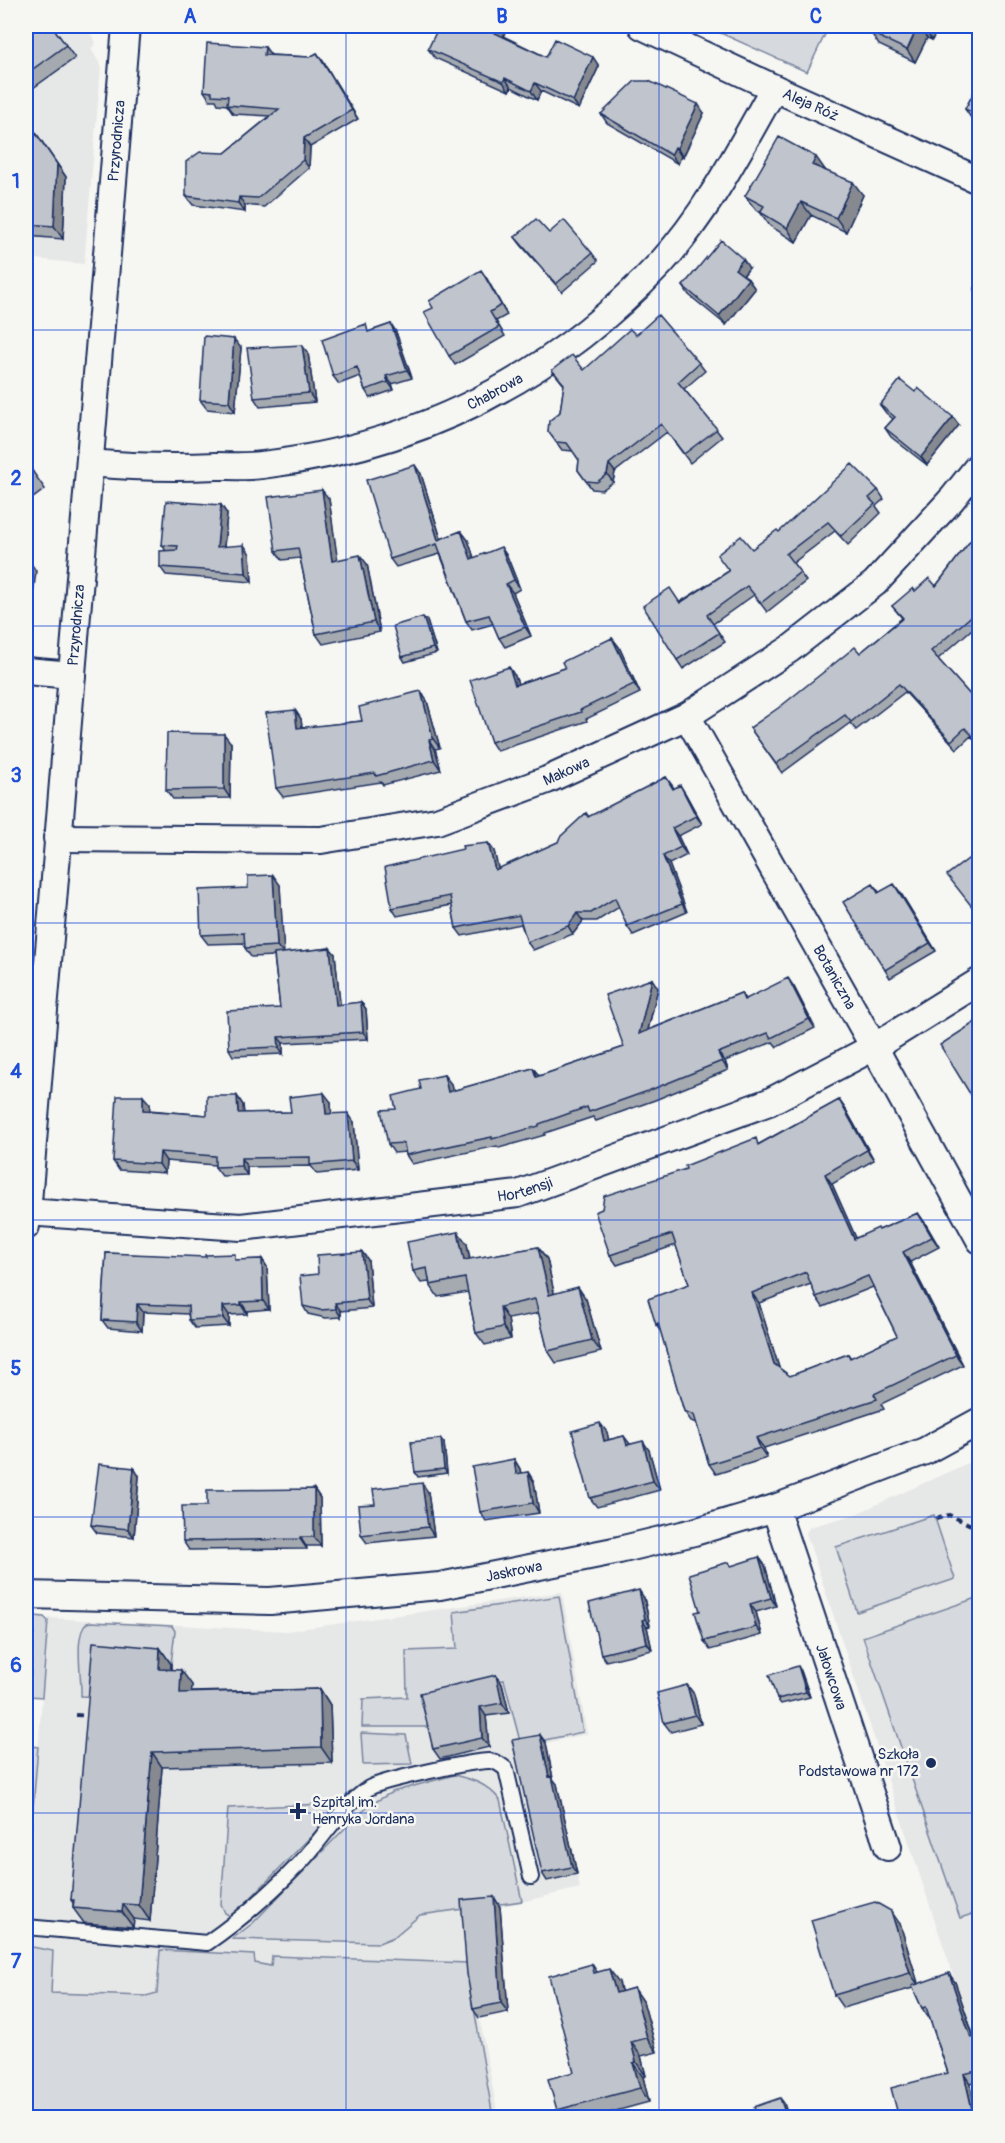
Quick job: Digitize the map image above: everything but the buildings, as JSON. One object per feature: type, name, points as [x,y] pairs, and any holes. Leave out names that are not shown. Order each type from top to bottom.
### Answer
[{"type":"street","name":"Przyrodnicza","points":[[26,1219],[33,1049],[57,838],[72,675],[126,26]]},
{"type":"street","name":"Aleja Róż","points":[[642,26],[980,181]]},
{"type":"street","name":"Chabrowa","points":[[90,464],[260,465],[317,456],[381,441],[490,396],[536,370],[598,324],[662,262],[699,214],[774,88]]},
{"type":"street","name":"Makowa","points":[[57,838],[321,840],[437,821],[547,780],[687,716],[790,649],[875,583],[952,499],[980,464]]},
{"type":"street","points":[[26,671],[72,675]]},
{"type":"street","name":"Botaniczna","points":[[687,716],[980,1240]]},
{"type":"street","name":"Hortensji","points":[[26,1219],[241,1227],[518,1194],[769,1102],[874,1047],[980,981]]},
{"type":"street","name":"Jaskrowa","points":[[26,1595],[270,1602],[440,1586],[694,1533],[775,1508],[925,1451],[980,1421]]},
{"type":"street","name":"Jałowcowa","points":[[775,1508],[888,1847]]},
{"type":"lane","points":[[26,1927],[207,1943],[249,1912],[300,1862],[355,1800],[372,1786],[455,1766],[491,1761],[501,1764],[506,1769],[531,1877]]},
{"type":"path","points":[[936,1519],[948,1515],[980,1529]]},
{"type":"path","points":[[76,1715],[98,1716]]},
{"type":"shaded area","points":[[26,26],[86,26],[96,43],[91,49],[101,66],[84,264],[26,258]]},
{"type":"shaded area","points":[[705,26],[829,26],[807,72]]},
{"type":"shaded area","name":"Szkoła Podstawowa nr 172","points":[[979,1458],[979,2046],[977,2047],[806,1533],[810,1527],[856,1514]]},
{"type":"shaded area","points":[[934,1515],[955,1579],[857,1612],[836,1547]]},
{"type":"shaded area","name":"Szpital im. Henryka Jordana","points":[[562,1592],[587,1734],[546,1743],[580,1888],[500,1907],[504,1961],[472,1963],[474,1987],[498,2117],[26,2118],[26,1909],[48,1618],[286,1631]]},
{"type":"shaded area","points":[[559,1596],[583,1732],[521,1745],[504,1680],[421,1700],[428,1727],[362,1727],[363,1699],[407,1697],[406,1651],[457,1649],[454,1612]]},
{"type":"shaded area","points":[[979,1597],[979,1912],[960,1918],[863,1637]]},
{"type":"shaded area","points":[[35,1616],[44,1617],[48,1621],[42,1697],[29,1696]]},
{"type":"shaded area","points":[[87,1623],[172,1626],[175,1631],[171,1664],[100,1697],[81,1696],[80,1637]]},
{"type":"shaded area","points":[[361,1733],[406,1735],[412,1764],[363,1765]]},
{"type":"shaded area","points":[[26,1745],[38,1747],[26,1894]]},
{"type":"shaded area","points":[[454,1775],[479,1783],[500,1800],[522,1901],[420,1915],[394,1937],[379,1943],[232,1939],[253,1923],[370,1805],[392,1792]]},
{"type":"shaded area","points":[[324,1804],[329,1809],[329,1818],[232,1917],[225,1913],[221,1904],[228,1808]]},
{"type":"shaded area","points":[[27,1946],[53,1951],[51,1993],[146,1996],[157,1993],[160,1950],[254,1955],[255,1963],[271,1966],[272,1956],[468,1963],[493,2117],[26,2118]]},
{"type":"place","name":"Szkoła Podstawowa nr 172","points":[[931,1763]]},
{"type":"place","name":"Szpital im. Henryka Jordana","points":[[298,1811]]}]
